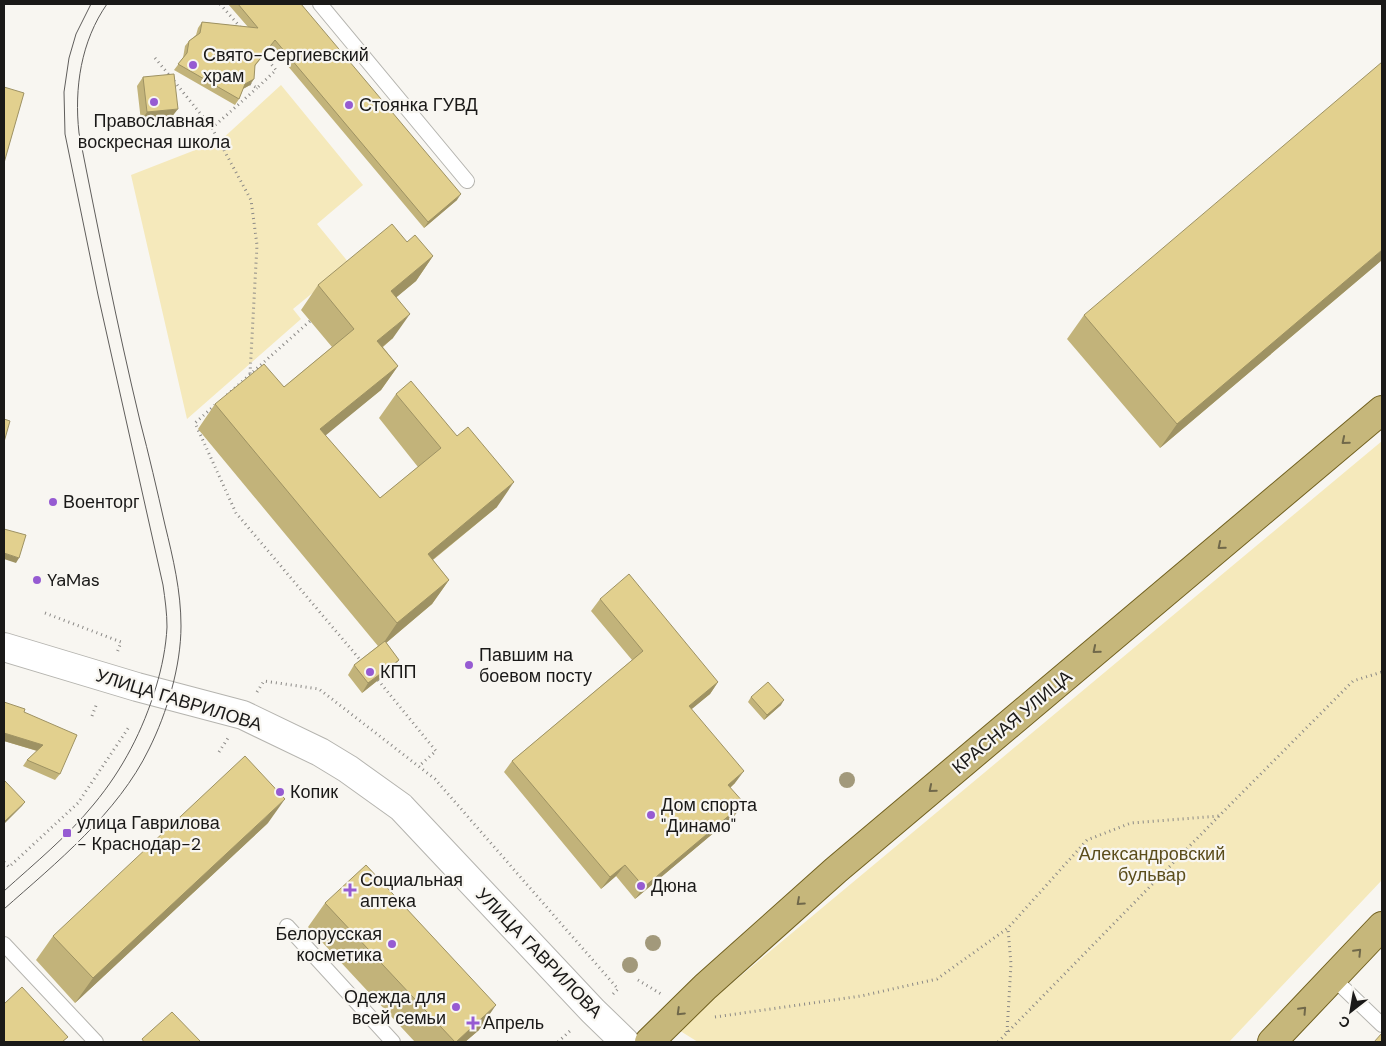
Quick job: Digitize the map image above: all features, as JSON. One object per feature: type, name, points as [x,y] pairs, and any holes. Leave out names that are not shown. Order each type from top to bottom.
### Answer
[{"type":"main road","name":"КРАСНАЯ УЛИЦА","points":[[649,1042],[705,987],[836,870],[1382,410]]},
{"type":"main road","points":[[1272,1042],[1382,926]]},
{"type":"street","name":"УЛИЦА ГАВРИЛОВА","points":[[4,647],[137,687],[243,715],[320,752],[401,807],[593,1011],[625,1042]]},
{"type":"lane","points":[[320,4],[467,181]]},
{"type":"lane","points":[[286,926],[393,1042]]},
{"type":"lane","points":[[4,944],[96,1042]]},
{"type":"lane","points":[[1333,978],[1382,1025]]},
{"type":"path","points":[[220,4],[239,29]]},
{"type":"path","points":[[212,128],[276,70],[259,50]]},
{"type":"path","points":[[155,58],[212,128],[251,200],[257,245],[250,374]]},
{"type":"path","points":[[250,84],[258,88]]},
{"type":"path","points":[[222,399],[310,321]]},
{"type":"path","points":[[216,405],[195,423],[236,514],[363,663]]},
{"type":"path","points":[[998,1042],[1353,681],[1382,672]]},
{"type":"path","points":[[378,680],[436,751],[418,766]]},
{"type":"path","points":[[264,681],[319,689],[435,779],[618,989]]},
{"type":"path","points":[[4,862],[9,868],[78,803],[130,727]]},
{"type":"path","points":[[711,1017],[861,996],[937,979],[1008,928],[1087,840],[1132,823],[1219,816]]},
{"type":"path","points":[[1007,1033],[1011,964],[1008,928]]},
{"type":"green space","points":[[281,85],[363,185],[317,224],[349,263],[293,309],[301,319],[187,419],[131,175],[221,140]]},
{"type":"green space","name":"Александровский бульвар","points":[[1382,441],[1382,880],[1229,1042],[698,1042],[677,1029]]},
{"type":"building","name":"Стоянка ГУВД","points":[[238,4],[301,4],[461,194],[428,222],[275,40],[255,65],[254,79],[245,84],[239,99],[178,64],[187,53],[189,41],[200,33],[202,22],[258,28]]},
{"type":"building","points":[[1382,62],[1382,250],[1177,424],[1084,315]]},
{"type":"building","points":[[174,74],[178,109],[147,112],[143,77]]},
{"type":"building","points":[[4,87],[24,93],[4,163]]},
{"type":"building","points":[[392,224],[407,242],[415,235],[433,256],[391,291],[410,314],[377,341],[398,366],[320,429],[380,498],[441,448],[396,394],[411,381],[457,436],[468,427],[514,482],[428,554],[449,580],[397,623],[215,404],[264,364],[284,387],[354,329],[318,285]]},
{"type":"building","points":[[4,419],[10,421],[4,442]]},
{"type":"building","points":[[4,529],[26,535],[19,558],[4,553]]},
{"type":"building","points":[[629,574],[718,682],[689,706],[744,771],[728,785],[744,803],[644,887],[625,865],[610,877],[512,761],[643,651],[600,599]]},
{"type":"building","points":[[385,641],[399,660],[368,683],[354,665]]},
{"type":"building","points":[[768,682],[784,700],[767,715],[751,697]]},
{"type":"building","points":[[4,702],[25,709],[24,712],[77,735],[60,774],[27,760],[43,745],[4,733]]},
{"type":"building","points":[[245,756],[285,799],[93,978],[53,936]]},
{"type":"building","points":[[4,782],[25,802],[4,822]]},
{"type":"building","points":[[366,865],[496,1005],[456,1042],[325,903]]},
{"type":"building","points":[[22,987],[68,1037],[62,1042],[4,1042],[4,1004]]},
{"type":"building","points":[[172,1012],[201,1042],[144,1042],[142,1039]]},
{"type":"building","points":[[1382,1033],[1382,1042],[1374,1042]]},
{"type":"tram line","points":[[4,891],[73,827],[94,804],[114,777],[131,749],[145,718],[156,687],[165,650],[167,616],[163,585],[98,295],[65,134],[64,92],[69,58],[76,34],[91,4]]},
{"type":"tram line","points":[[4,909],[65,855],[121,795],[156,735],[172,689],[179,657],[180,600],[174,562],[123,349],[79,133],[78,99],[81,66],[91,33],[107,4]]},
{"type":"place","name":"Свято-Сергиевский храм","points":[[193,65]]},
{"type":"place","name":"Православная воскресная школа","points":[[154,102]]},
{"type":"place","name":"Стоянка ГУВД","points":[[349,105]]},
{"type":"place","name":"Военторг","points":[[53,502]]},
{"type":"place","name":"YaMas","points":[[37,580]]},
{"type":"place","name":"Павшим на боевом посту","points":[[469,665]]},
{"type":"place","name":"КПП","points":[[370,672]]},
{"type":"place","name":"Копик","points":[[280,792]]},
{"type":"place","name":"Дом спорта \"Динамо\"","points":[[651,815]]},
{"type":"place","name":"улица Гаврилова - Краснодар-2","points":[[67,833]]},
{"type":"place","name":"Дюна","points":[[641,886]]},
{"type":"place","name":"Социальная аптека","points":[[350,890]]},
{"type":"place","name":"Белорусская косметика","points":[[392,944]]},
{"type":"place","name":"Одежда для всей семьи","points":[[456,1007]]},
{"type":"place","name":"Апрель","points":[[473,1023]]}]
